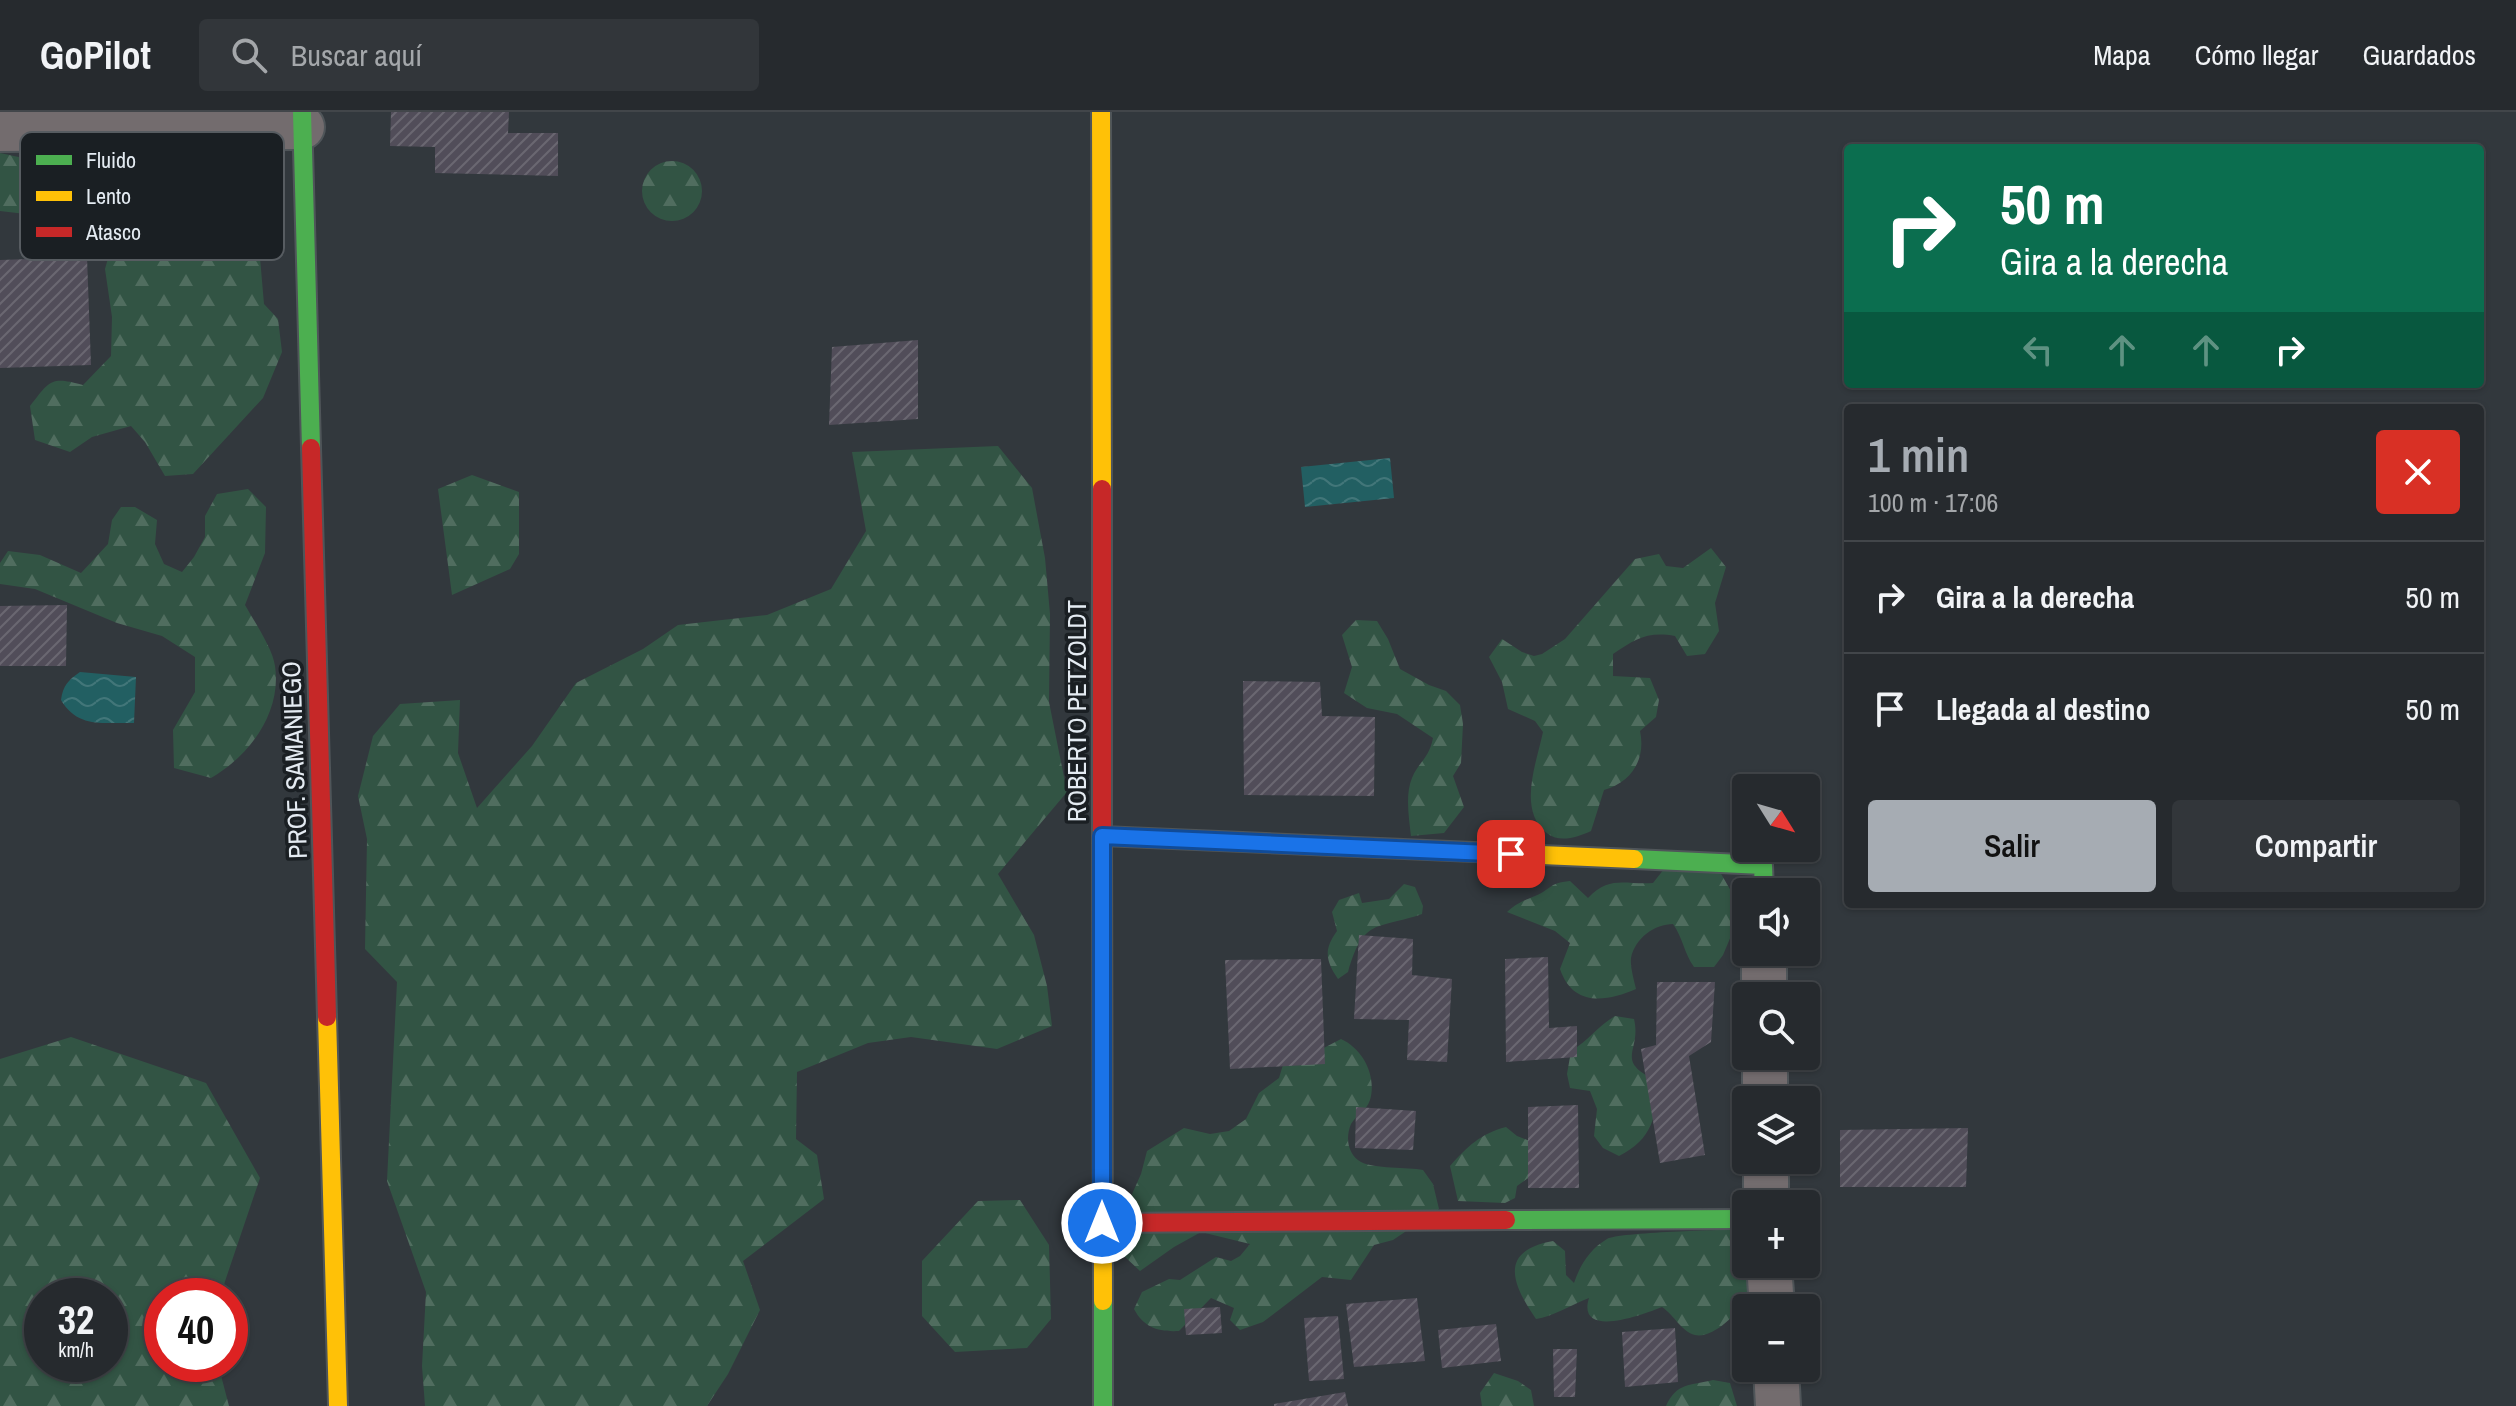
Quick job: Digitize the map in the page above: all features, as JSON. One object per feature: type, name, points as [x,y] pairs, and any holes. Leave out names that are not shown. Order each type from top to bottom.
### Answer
[{"type":"street","name":"ROBERTO PETZOLDT","points":[[1101,112],[1103,1406]]},
{"type":"street","points":[[0,129],[302,120]]},
{"type":"street","name":"PROF. SAMANIEGO","points":[[302,120],[338,1406]]},
{"type":"street","points":[[1102,836],[1763,865],[1763,878]]},
{"type":"street","points":[[1102,1223],[1732,1219]]},
{"type":"street","points":[[1777,1382],[1778,1406]]},
{"type":"green space","points":[[0,153],[20,157],[20,213],[0,211]]},
{"type":"green space","points":[[672,161],[684,163],[693,170],[700,179],[700,203],[693,212],[684,219],[672,221],[660,219],[651,212],[644,203],[642,191],[644,179],[651,170],[660,163]]},
{"type":"green space","points":[[108,260],[260,260],[264,304],[278,319],[282,352],[263,398],[193,474],[165,476],[145,442],[131,426],[92,437],[70,452],[35,440],[30,406],[42,390],[57,381],[83,385],[111,356],[112,317],[105,269]]},
{"type":"green space","points":[[998,446],[1032,488],[1045,558],[1050,614],[1049,702],[1067,792],[998,874],[1034,935],[1047,986],[1052,1026],[997,1049],[911,1037],[868,1043],[797,1072],[796,1139],[817,1155],[824,1199],[743,1261],[760,1310],[728,1374],[707,1406],[425,1406],[422,1366],[426,1292],[387,1181],[397,982],[365,949],[367,839],[358,796],[373,736],[400,704],[460,700],[458,753],[477,808],[532,746],[576,683],[643,649],[678,625],[767,615],[831,589],[866,531],[852,452]]},
{"type":"green space","points":[[472,475],[519,492],[519,554],[510,569],[452,595],[438,489]]},
{"type":"green space","points":[[248,489],[266,507],[265,553],[245,605],[271,652],[276,683],[268,716],[260,731],[238,758],[211,778],[174,768],[173,730],[195,692],[195,657],[162,636],[117,623],[35,589],[0,584],[0,563],[8,551],[40,555],[81,573],[108,544],[112,520],[121,507],[135,507],[157,520],[155,544],[164,564],[182,572],[205,537],[205,516],[217,494]]},
{"type":"green space","points":[[1711,548],[1726,567],[1715,603],[1719,631],[1705,654],[1687,656],[1675,636],[1657,635],[1635,640],[1613,654],[1613,676],[1650,678],[1659,700],[1656,717],[1640,731],[1641,751],[1635,768],[1622,781],[1604,790],[1591,831],[1569,838],[1553,837],[1539,824],[1531,800],[1533,773],[1543,732],[1535,721],[1508,709],[1502,682],[1489,657],[1502,639],[1534,656],[1565,639],[1635,559],[1659,554],[1666,566],[1683,568]]},
{"type":"green space","points":[[1356,620],[1377,621],[1400,669],[1446,691],[1460,705],[1463,724],[1461,763],[1453,776],[1464,807],[1444,833],[1411,836],[1409,822],[1410,785],[1433,738],[1397,714],[1367,708],[1344,693],[1352,667],[1342,635]]},
{"type":"green space","points":[[1668,864],[1720,872],[1732,893],[1732,934],[1714,967],[1694,967],[1673,924],[1653,929],[1641,938],[1631,958],[1636,989],[1613,997],[1592,998],[1573,990],[1560,969],[1570,943],[1555,931],[1507,912],[1520,902],[1563,882],[1570,881],[1588,898],[1611,884],[1653,883]]},
{"type":"green space","points":[[1404,884],[1415,887],[1423,906],[1422,914],[1374,928],[1366,934],[1348,972],[1338,979],[1328,955],[1337,931],[1332,912],[1339,900],[1359,893],[1362,903],[1389,899]]},
{"type":"green space","points":[[1615,1016],[1634,1019],[1633,1061],[1636,1068],[1659,1082],[1651,1125],[1639,1142],[1619,1156],[1603,1148],[1594,1136],[1597,1109],[1590,1091],[1570,1088],[1567,1074],[1571,1051]]},
{"type":"green space","points":[[71,1037],[206,1083],[260,1178],[226,1278],[144,1278],[144,1382],[223,1382],[229,1406],[0,1406],[0,1059]]},
{"type":"green space","points":[[1341,1039],[1362,1056],[1372,1082],[1370,1100],[1349,1129],[1348,1140],[1353,1155],[1361,1162],[1374,1166],[1423,1170],[1433,1184],[1439,1209],[1393,1240],[1374,1245],[1351,1280],[1322,1277],[1263,1322],[1240,1330],[1230,1320],[1234,1308],[1211,1298],[1179,1331],[1165,1331],[1147,1325],[1134,1309],[1142,1292],[1169,1279],[1180,1280],[1216,1257],[1231,1261],[1250,1244],[1201,1232],[1140,1271],[1124,1256],[1124,1212],[1141,1174],[1147,1151],[1184,1128],[1210,1134],[1229,1131],[1246,1119],[1259,1093],[1279,1078],[1286,1055],[1318,1051]]},
{"type":"green space","points":[[1506,1127],[1517,1136],[1541,1145],[1542,1168],[1517,1186],[1515,1198],[1505,1203],[1458,1201],[1450,1166],[1475,1142]]},
{"type":"green space","points":[[1020,1200],[1049,1245],[1051,1319],[1027,1348],[955,1352],[922,1316],[922,1261],[978,1201]]},
{"type":"green space","points":[[1732,1230],[1732,1278],[1752,1278],[1748,1294],[1732,1294],[1731,1318],[1709,1333],[1695,1335],[1662,1307],[1614,1321],[1593,1318],[1588,1311],[1589,1298],[1536,1319],[1516,1282],[1517,1261],[1524,1252],[1553,1241],[1565,1251],[1566,1275],[1574,1283],[1586,1258],[1607,1239],[1650,1233]]},
{"type":"green space","points":[[1494,1373],[1518,1381],[1531,1390],[1534,1406],[1482,1406],[1480,1393]]},
{"type":"green space","points":[[1713,1380],[1730,1383],[1737,1406],[1666,1406],[1680,1389]]},
{"type":"water","points":[[1390,458],[1394,498],[1305,507],[1301,467]]},
{"type":"water","points":[[80,672],[136,677],[134,723],[93,722],[75,716],[61,700],[69,681]]},
{"type":"building","points":[[391,112],[509,112],[508,133],[558,133],[558,176],[435,173],[435,147],[390,146]]},
{"type":"building","points":[[0,260],[87,260],[91,365],[0,368]]},
{"type":"building","points":[[918,340],[918,419],[829,425],[832,347]]},
{"type":"building","points":[[67,605],[66,666],[0,666],[0,606]]},
{"type":"building","points":[[1243,681],[1320,682],[1322,716],[1375,717],[1374,796],[1244,795]]},
{"type":"building","points":[[1359,935],[1413,939],[1412,975],[1452,979],[1447,1062],[1407,1060],[1409,1020],[1354,1019]]},
{"type":"building","points":[[1548,957],[1549,1028],[1577,1026],[1577,1057],[1506,1062],[1505,959]]},
{"type":"building","points":[[1321,959],[1325,1064],[1230,1069],[1225,960]]},
{"type":"building","points":[[1657,982],[1715,982],[1711,1042],[1689,1056],[1705,1155],[1660,1163],[1641,1049],[1656,1045]]},
{"type":"building","points":[[1578,1105],[1579,1188],[1528,1188],[1528,1107]]},
{"type":"building","points":[[1356,1107],[1416,1111],[1413,1150],[1355,1148]]},
{"type":"building","points":[[1968,1128],[1966,1187],[1840,1187],[1840,1130]]},
{"type":"building","points":[[1417,1298],[1425,1361],[1354,1367],[1346,1304]]},
{"type":"building","points":[[1220,1307],[1222,1333],[1186,1335],[1184,1309]]},
{"type":"building","points":[[1338,1316],[1344,1379],[1309,1381],[1304,1318]]},
{"type":"building","points":[[1496,1324],[1501,1361],[1442,1368],[1438,1330]]},
{"type":"building","points":[[1675,1328],[1678,1382],[1625,1387],[1622,1332]]},
{"type":"building","points":[[1553,1349],[1577,1349],[1575,1397],[1554,1397]]},
{"type":"building","points":[[1345,1392],[1348,1406],[1274,1406],[1274,1404]]},
{"type":"traffic: fast","points":[[302,112],[311,448]]},
{"type":"traffic: fast","points":[[1634,859],[1763,865],[1763,878]]},
{"type":"traffic: fast","points":[[1506,1220],[1732,1219]]},
{"type":"traffic: fast","points":[[1103,1301],[1103,1406]]},
{"type":"traffic: slow","points":[[1101,112],[1102,489]]},
{"type":"traffic: slow","points":[[1102,830],[1103,1301]]},
{"type":"traffic: slow","points":[[1102,836],[1634,859]]},
{"type":"traffic: slow","points":[[327,1017],[338,1406]]},
{"type":"traffic: jam","points":[[311,448],[327,1017]]},
{"type":"traffic: jam","points":[[1102,489],[1102,830]]},
{"type":"traffic: jam","points":[[1102,1223],[1506,1220]]},
{"type":"route","points":[[1102,1223],[1102,836],[1511,854]]}]
